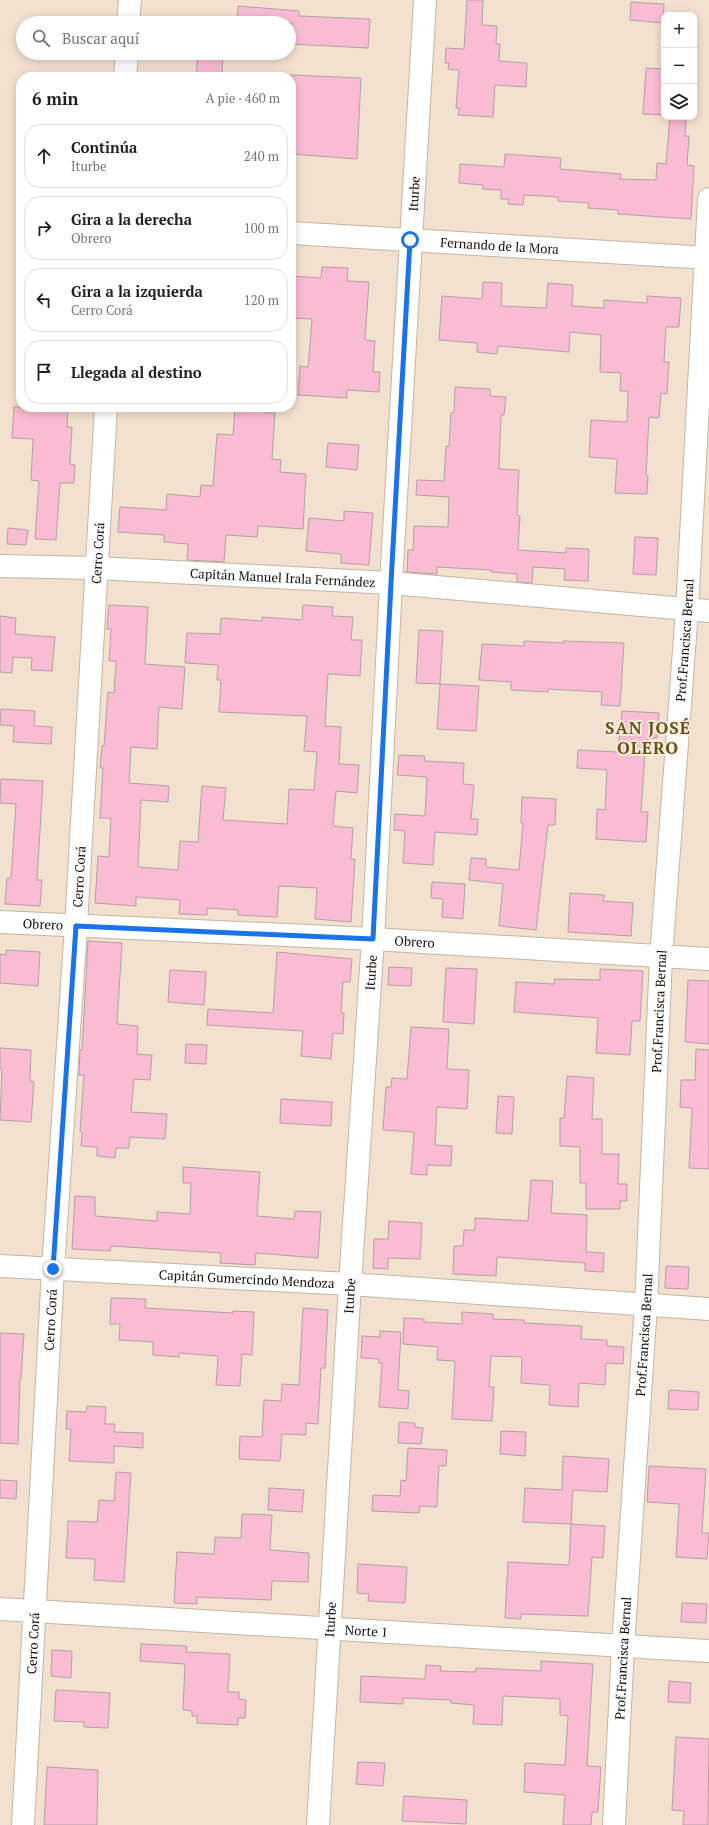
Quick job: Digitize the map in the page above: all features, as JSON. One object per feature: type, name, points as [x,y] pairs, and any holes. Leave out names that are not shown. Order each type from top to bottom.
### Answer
[{"type":"street","points":[[129,16],[130,0]]},
{"type":"street","name":"Iturbe","points":[[318,1825],[350,1284],[373,939],[391,583],[425,0]]},
{"type":"street","points":[[125,72],[126,60]]},
{"type":"street","name":"Prof.Francisca Bernal","points":[[614,1825],[623,1646],[646,1305],[661,957],[687,610],[709,199]]},
{"type":"street","name":"Fernando de la Mora","points":[[296,233],[707,258]]},
{"type":"street","name":"Cerro Corá","points":[[23,1825],[53,1269],[76,926],[106,412]]},
{"type":"street","name":"Capitán Manuel Irala Fernández","points":[[0,566],[96,568],[391,583],[709,611]]},
{"type":"street","name":"Obrero","points":[[0,922],[373,939],[709,959]]},
{"type":"street","name":"Capitán Gumercindo Mendoza","points":[[0,1266],[350,1284],[709,1309]]},
{"type":"street","name":"Norte 1","points":[[0,1608],[709,1651]]},
{"type":"building","points":[[467,0],[483,0],[482,25],[497,26],[496,44],[500,44],[499,61],[527,63],[526,87],[495,85],[493,117],[458,115],[459,108],[456,108],[459,70],[448,69],[449,63],[445,63],[446,48],[464,49]]},
{"type":"building","points":[[631,2],[664,4],[664,12],[661,12],[661,23],[630,20]]},
{"type":"building","points":[[238,6],[299,11],[299,16],[370,19],[368,48],[296,44],[296,16],[237,16]]},
{"type":"building","points":[[197,60],[223,60],[222,72],[196,72]]},
{"type":"building","points":[[646,68],[661,69],[661,115],[643,114]]},
{"type":"building","points":[[296,75],[361,78],[357,159],[296,154]]},
{"type":"building","points":[[670,120],[686,120],[685,136],[689,136],[687,165],[694,166],[691,219],[618,214],[618,210],[588,208],[589,203],[558,201],[558,197],[524,195],[523,205],[508,204],[509,199],[501,199],[501,190],[483,189],[483,185],[459,183],[460,164],[504,167],[505,154],[561,158],[560,169],[621,174],[620,179],[656,180],[657,163],[666,164]]},
{"type":"building","points":[[322,267],[348,268],[347,281],[369,282],[365,340],[375,341],[373,372],[380,372],[379,392],[347,390],[347,398],[298,395],[300,366],[308,367],[312,319],[296,318],[296,276],[321,278]]},
{"type":"building","points":[[483,282],[502,283],[501,306],[546,308],[548,283],[573,285],[572,306],[604,308],[604,300],[647,303],[647,296],[681,298],[679,327],[666,327],[664,362],[669,362],[667,394],[661,393],[659,418],[649,417],[646,475],[648,476],[647,494],[615,493],[617,459],[589,457],[591,420],[627,422],[628,391],[620,391],[621,373],[600,372],[601,335],[570,332],[569,352],[498,346],[497,354],[477,352],[477,343],[439,340],[442,296],[482,299]]},
{"type":"building","points":[[455,387],[490,389],[490,396],[506,397],[504,415],[501,415],[499,469],[519,470],[517,515],[520,516],[518,550],[566,553],[566,548],[589,549],[588,581],[564,580],[565,569],[533,567],[532,583],[517,582],[517,574],[491,572],[491,570],[437,567],[437,574],[407,572],[408,550],[413,550],[414,526],[448,527],[449,497],[416,495],[417,480],[444,481],[446,446],[449,446],[451,413],[454,412]]},
{"type":"building","points":[[14,407],[16,407],[16,412],[68,412],[67,427],[72,427],[70,464],[75,465],[74,483],[60,483],[56,540],[35,539],[39,481],[31,480],[33,439],[12,438]]},
{"type":"building","points":[[235,412],[275,413],[272,459],[281,460],[280,472],[306,474],[303,529],[258,526],[257,537],[226,535],[224,562],[187,560],[188,544],[164,542],[164,535],[118,532],[120,507],[166,510],[167,494],[200,497],[201,485],[213,486],[217,434],[233,435]]},
{"type":"building","points":[[328,443],[359,445],[357,470],[326,467]]},
{"type":"building","points":[[344,511],[373,513],[369,565],[341,563],[341,554],[306,551],[309,518],[344,521]]},
{"type":"building","points":[[8,528],[28,530],[26,545],[7,544]]},
{"type":"building","points":[[635,537],[658,538],[656,575],[633,574]]},
{"type":"building","points":[[109,605],[148,607],[145,664],[185,667],[182,709],[159,707],[157,749],[131,747],[129,783],[169,786],[168,802],[141,800],[138,867],[178,870],[180,841],[198,842],[202,786],[226,788],[223,820],[287,824],[289,789],[314,790],[317,752],[304,751],[307,716],[219,712],[221,680],[217,680],[218,665],[185,663],[187,633],[220,634],[221,618],[262,621],[262,617],[302,620],[303,605],[333,607],[332,616],[353,617],[351,640],[362,640],[360,676],[328,674],[325,726],[341,727],[339,764],[359,765],[357,793],[336,791],[333,826],[353,828],[351,859],[355,859],[351,922],[315,919],[317,888],[279,886],[277,917],[238,915],[238,910],[207,908],[207,915],[179,914],[180,900],[136,897],[136,906],[95,903],[98,856],[109,857],[111,818],[100,818],[103,768],[100,768],[102,746],[104,746],[108,692],[114,693],[116,661],[109,661],[111,629],[107,629]]},
{"type":"building","points":[[0,616],[16,618],[15,634],[55,637],[52,671],[31,670],[32,658],[13,657],[12,673],[0,672]]},
{"type":"building","points":[[419,630],[443,631],[440,684],[416,683]]},
{"type":"building","points":[[524,641],[563,643],[563,641],[624,643],[620,706],[601,705],[602,692],[549,689],[548,692],[511,690],[511,682],[479,680],[482,644],[524,646]]},
{"type":"building","points":[[440,684],[479,686],[476,731],[437,729]]},
{"type":"building","points":[[1,709],[35,711],[34,726],[52,727],[51,744],[13,742],[14,726],[0,725]]},
{"type":"building","points":[[622,711],[659,713],[657,738],[648,738],[647,753],[645,753],[641,812],[648,812],[646,842],[596,839],[597,809],[605,810],[607,770],[577,768],[578,750],[618,752]]},
{"type":"building","points":[[399,755],[425,756],[424,761],[464,763],[463,784],[474,785],[471,819],[478,819],[477,835],[435,832],[433,865],[403,863],[405,831],[394,830],[395,814],[425,816],[427,777],[397,775]]},
{"type":"building","points":[[1,779],[43,781],[37,880],[42,880],[40,906],[5,904],[7,878],[11,878],[16,804],[0,803]]},
{"type":"building","points":[[522,797],[556,799],[555,825],[548,825],[536,930],[499,926],[503,884],[469,880],[471,858],[486,859],[486,867],[519,870],[523,823],[521,823]]},
{"type":"building","points":[[432,882],[465,884],[463,919],[442,917],[443,899],[431,898]]},
{"type":"building","points":[[570,893],[604,895],[603,901],[633,903],[631,936],[568,932]]},
{"type":"building","points":[[88,941],[122,943],[117,1024],[138,1026],[137,1054],[152,1055],[150,1080],[134,1079],[131,1112],[167,1114],[165,1139],[130,1137],[129,1148],[116,1148],[115,1158],[97,1156],[97,1147],[81,1146],[82,1132],[80,1131],[84,1075],[79,1075],[80,1050],[82,1050]]},
{"type":"building","points":[[6,950],[40,952],[38,986],[0,983],[0,954],[6,955]]},
{"type":"building","points":[[277,952],[352,959],[350,982],[343,982],[341,1013],[344,1013],[343,1034],[333,1033],[331,1059],[301,1056],[303,1031],[207,1025],[208,1009],[273,1013]]},
{"type":"building","points":[[389,967],[412,968],[411,986],[388,985]]},
{"type":"building","points":[[446,968],[477,969],[474,1024],[443,1022]]},
{"type":"building","points":[[600,969],[643,971],[640,1021],[632,1021],[630,1055],[596,1053],[598,1018],[514,1012],[516,982],[554,984],[555,979],[600,980]]},
{"type":"building","points":[[170,970],[206,972],[204,1005],[168,1002]]},
{"type":"building","points":[[688,980],[709,981],[709,1044],[685,1042]]},
{"type":"building","points":[[411,1027],[449,1029],[447,1069],[469,1070],[467,1109],[437,1107],[435,1145],[452,1146],[451,1166],[427,1165],[427,1175],[411,1174],[414,1132],[383,1130],[386,1087],[391,1087],[392,1078],[407,1079]]},
{"type":"building","points":[[186,1044],[207,1045],[206,1064],[185,1063]]},
{"type":"building","points":[[0,1048],[31,1050],[30,1081],[34,1082],[31,1122],[0,1120],[2,1069],[0,1069]]},
{"type":"building","points":[[696,1049],[709,1050],[709,1169],[689,1168],[692,1108],[680,1107],[681,1080],[695,1080]]},
{"type":"building","points":[[567,1076],[594,1078],[592,1119],[602,1119],[602,1154],[619,1154],[618,1184],[627,1184],[627,1201],[620,1201],[620,1209],[586,1209],[586,1183],[580,1183],[580,1147],[560,1146],[560,1118],[564,1118]]},
{"type":"building","points":[[498,1096],[514,1097],[512,1134],[496,1133]]},
{"type":"building","points":[[281,1099],[332,1102],[331,1126],[280,1123]]},
{"type":"building","points":[[183,1167],[260,1172],[257,1216],[294,1219],[295,1211],[321,1212],[318,1258],[256,1253],[255,1265],[220,1263],[221,1253],[111,1246],[110,1251],[72,1249],[75,1196],[95,1197],[95,1216],[157,1221],[157,1212],[190,1214],[191,1183],[183,1183]]},
{"type":"building","points":[[531,1180],[553,1181],[551,1213],[587,1215],[586,1252],[604,1253],[603,1272],[585,1271],[585,1263],[497,1257],[496,1276],[453,1274],[454,1246],[463,1246],[464,1230],[475,1230],[475,1218],[528,1221]]},
{"type":"building","points":[[389,1221],[422,1223],[420,1259],[388,1258],[388,1269],[373,1268],[374,1239],[388,1239]]},
{"type":"building","points":[[666,1266],[689,1267],[688,1289],[665,1288]]},
{"type":"building","points":[[111,1298],[146,1299],[145,1308],[233,1313],[233,1311],[254,1312],[252,1355],[242,1354],[240,1386],[216,1385],[218,1356],[179,1353],[179,1357],[153,1355],[153,1342],[119,1340],[120,1324],[110,1324]]},
{"type":"building","points":[[303,1308],[328,1310],[325,1368],[321,1368],[318,1424],[306,1423],[306,1435],[282,1434],[280,1461],[239,1459],[240,1436],[262,1437],[264,1400],[281,1401],[282,1384],[299,1385]]},
{"type":"building","points":[[462,1312],[493,1314],[493,1319],[524,1320],[524,1323],[582,1326],[581,1339],[607,1340],[607,1346],[624,1347],[623,1364],[606,1363],[605,1385],[579,1383],[578,1407],[549,1405],[550,1385],[521,1383],[522,1357],[491,1356],[489,1387],[494,1387],[492,1421],[452,1419],[455,1361],[437,1360],[438,1347],[403,1344],[404,1318],[424,1319],[424,1322],[462,1324]]},
{"type":"building","points":[[380,1331],[401,1332],[398,1390],[409,1391],[408,1409],[379,1407],[382,1363],[379,1363],[379,1359],[361,1358],[362,1336],[380,1337]]},
{"type":"building","points":[[0,1333],[24,1334],[20,1379],[18,1444],[0,1443]]},
{"type":"building","points":[[669,1390],[699,1392],[698,1410],[668,1409]]},
{"type":"building","points":[[87,1406],[106,1407],[105,1424],[115,1424],[114,1432],[143,1433],[143,1448],[114,1446],[114,1463],[69,1461],[71,1429],[66,1429],[67,1411],[86,1412]]},
{"type":"building","points":[[399,1422],[415,1423],[415,1427],[423,1428],[421,1444],[398,1443]]},
{"type":"building","points":[[501,1431],[526,1432],[525,1456],[500,1454]]},
{"type":"building","points":[[408,1448],[447,1450],[446,1466],[439,1466],[437,1507],[420,1506],[419,1513],[372,1511],[373,1495],[400,1496],[401,1480],[406,1481]]},
{"type":"building","points":[[563,1456],[609,1459],[607,1492],[573,1490],[571,1524],[523,1522],[525,1488],[562,1490]]},
{"type":"building","points":[[649,1466],[706,1469],[702,1533],[709,1533],[707,1559],[676,1557],[679,1504],[647,1502]]},
{"type":"building","points":[[116,1472],[131,1473],[124,1582],[94,1580],[95,1559],[66,1558],[68,1521],[97,1522],[99,1500],[114,1501]]},
{"type":"building","points":[[0,1480],[17,1481],[16,1499],[0,1498]]},
{"type":"building","points":[[269,1488],[304,1490],[302,1512],[268,1510]]},
{"type":"building","points":[[242,1514],[272,1515],[270,1550],[309,1553],[308,1582],[272,1581],[271,1600],[197,1597],[197,1604],[174,1603],[177,1552],[214,1554],[215,1537],[241,1538]]},
{"type":"building","points":[[571,1524],[605,1526],[603,1558],[592,1557],[588,1616],[521,1614],[521,1619],[505,1618],[508,1562],[569,1565]]},
{"type":"building","points":[[358,1564],[407,1567],[405,1603],[368,1601],[369,1594],[357,1593]]},
{"type":"building","points":[[682,1603],[707,1604],[706,1623],[681,1622]]},
{"type":"building","points":[[141,1644],[187,1646],[186,1652],[230,1654],[228,1692],[239,1692],[239,1699],[246,1700],[245,1718],[238,1718],[238,1725],[197,1723],[197,1716],[192,1716],[192,1711],[183,1710],[185,1664],[140,1661]]},
{"type":"building","points":[[52,1650],[72,1651],[71,1678],[51,1676]]},
{"type":"building","points":[[541,1661],[593,1664],[587,1766],[601,1767],[598,1812],[592,1812],[591,1825],[563,1825],[565,1795],[524,1792],[525,1763],[565,1765],[568,1716],[560,1715],[560,1699],[503,1696],[502,1725],[473,1724],[474,1705],[451,1703],[451,1700],[403,1698],[403,1704],[360,1702],[361,1676],[425,1679],[426,1665],[441,1666],[440,1671],[475,1672],[476,1668],[541,1671]]},
{"type":"building","points":[[669,1681],[691,1683],[690,1703],[668,1702]]},
{"type":"building","points":[[56,1690],[110,1693],[108,1728],[84,1727],[84,1722],[54,1721]]},
{"type":"building","points":[[676,1737],[709,1739],[708,1825],[683,1825],[684,1811],[672,1810]]},
{"type":"building","points":[[358,1762],[385,1763],[383,1786],[356,1784]]},
{"type":"building","points":[[47,1767],[98,1770],[97,1825],[44,1825]]},
{"type":"building","points":[[404,1796],[467,1800],[466,1824],[402,1821]]},
{"type":"district","name":"SAN JOSÉ OLERO","points":[[648,738]]},
{"type":"route","points":[[53,1269],[76,926],[373,939],[410,240]]}]
